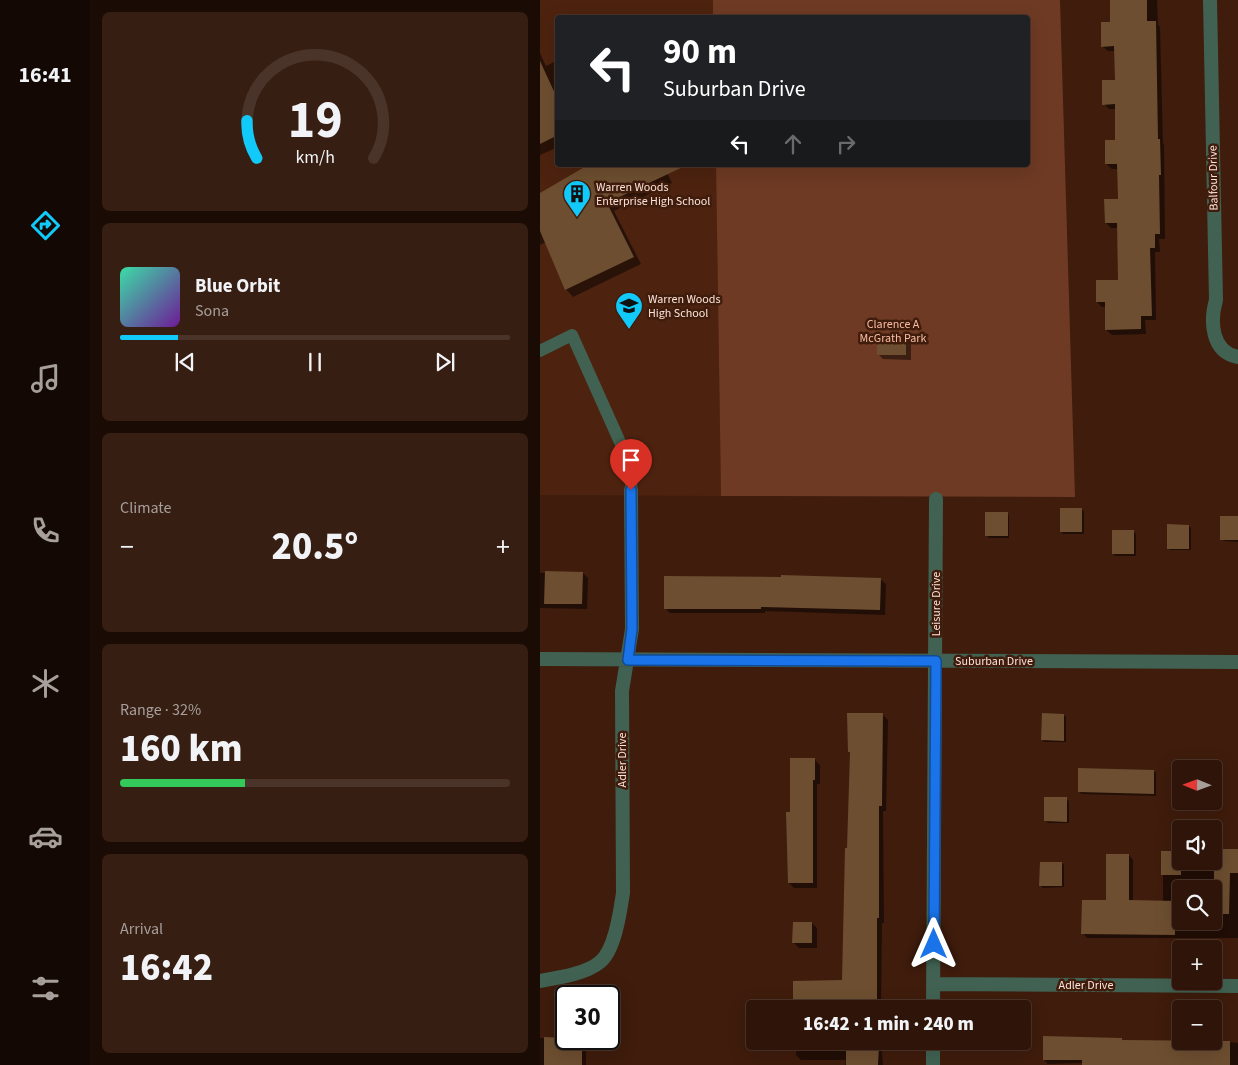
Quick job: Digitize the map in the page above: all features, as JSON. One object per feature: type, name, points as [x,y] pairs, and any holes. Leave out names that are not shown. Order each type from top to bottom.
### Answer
[{"type":"street","name":"Balfour Drive","points":[[1210,0],[1216,300],[1212,315],[1218,344],[1232,354]]},
{"type":"street","name":"Adler Drive","points":[[540,981],[564,977],[600,962],[612,943],[619,919],[623,893],[622,691],[632,629],[631,490]]},
{"type":"street","name":"Leisure Drive","points":[[933,1000],[936,499]]},
{"type":"street","name":"Suburban Drive","points":[[540,659],[1238,662]]},
{"type":"street","name":"Adler Drive","points":[[934,984],[1238,986]]},
{"type":"street","points":[[933,1050],[933,1065]]},
{"type":"lane","points":[[540,351],[572,336],[632,470],[631,490]]},
{"type":"shaded area","name":"Warren Woods High School","points":[[540,0],[713,0],[713,15],[555,15],[555,167],[716,167],[721,496],[540,495]]},
{"type":"green space","name":"Clarence A McGrath Park","points":[[713,0],[1060,0],[1075,497],[721,496],[716,167],[1030,167],[1030,15],[713,15]]},
{"type":"building","points":[[1110,0],[1147,0],[1147,21],[1156,21],[1158,139],[1160,139],[1161,175],[1159,175],[1160,234],[1155,234],[1155,248],[1150,248],[1152,316],[1141,316],[1141,329],[1105,330],[1105,302],[1096,302],[1096,280],[1118,280],[1117,223],[1105,223],[1104,199],[1118,199],[1117,164],[1105,164],[1105,140],[1115,140],[1115,104],[1102,105],[1102,80],[1115,80],[1114,46],[1101,47],[1101,22],[1110,22]]},
{"type":"building","points":[[540,61],[555,94],[555,136],[540,144]]},
{"type":"building","name":"Warren Woods Enterprise High School","points":[[585,167],[683,167],[607,203],[634,257],[565,290],[540,231],[540,193]]},
{"type":"building","points":[[877,336],[906,337],[906,355],[877,355]]},
{"type":"building","points":[[1060,508],[1082,508],[1082,532],[1060,532]]},
{"type":"building","points":[[985,512],[1008,512],[1008,536],[985,536]]},
{"type":"building","points":[[1220,516],[1238,516],[1238,540],[1220,540]]},
{"type":"building","points":[[1167,524],[1189,525],[1189,549],[1167,549]]},
{"type":"building","points":[[1112,530],[1134,530],[1134,554],[1112,554]]},
{"type":"building","points":[[545,571],[583,572],[582,604],[544,604]]},
{"type":"building","points":[[781,575],[881,578],[880,610],[761,607],[761,609],[664,609],[664,576],[781,577]]},
{"type":"building","points":[[847,713],[883,713],[882,806],[879,806],[877,1000],[793,1000],[793,981],[842,980],[845,848],[847,848],[850,752],[848,752]]},
{"type":"building","points":[[1042,713],[1064,714],[1064,741],[1041,740]]},
{"type":"building","points":[[790,758],[815,758],[815,780],[813,780],[813,883],[788,883],[786,812],[790,812]]},
{"type":"building","points":[[1078,768],[1154,770],[1154,794],[1078,792]]},
{"type":"building","points":[[1044,797],[1067,797],[1067,822],[1044,821]]},
{"type":"building","points":[[1222,849],[1238,849],[1238,873],[1230,873],[1229,914],[1222,914],[1222,880],[1214,880],[1214,870],[1222,870]]},
{"type":"building","points":[[1161,851],[1172,851],[1172,870],[1181,870],[1181,875],[1161,875]]},
{"type":"building","points":[[1106,854],[1129,854],[1129,900],[1172,901],[1172,930],[1175,930],[1175,935],[1081,934],[1082,900],[1106,900]]},
{"type":"building","points":[[1040,862],[1062,862],[1062,886],[1039,886]]},
{"type":"building","points":[[793,922],[812,922],[812,943],[792,943]]},
{"type":"building","points":[[1043,1036],[1172,1040],[1172,1050],[1222,1050],[1222,1041],[1230,1041],[1230,1065],[1082,1065],[1082,1060],[1043,1060]]},
{"type":"building","points":[[544,1037],[555,1038],[555,1050],[582,1050],[582,1065],[544,1065]]},
{"type":"building","points":[[846,1050],[879,1050],[878,1065],[846,1065]]},
{"type":"place","name":"Warren Woods Enterprise High School","points":[[577,218]]},
{"type":"place","name":"Warren Woods High School","points":[[629,330]]},
{"type":"route","points":[[631,490],[632,629],[628,660],[936,661],[934,944]]}]
